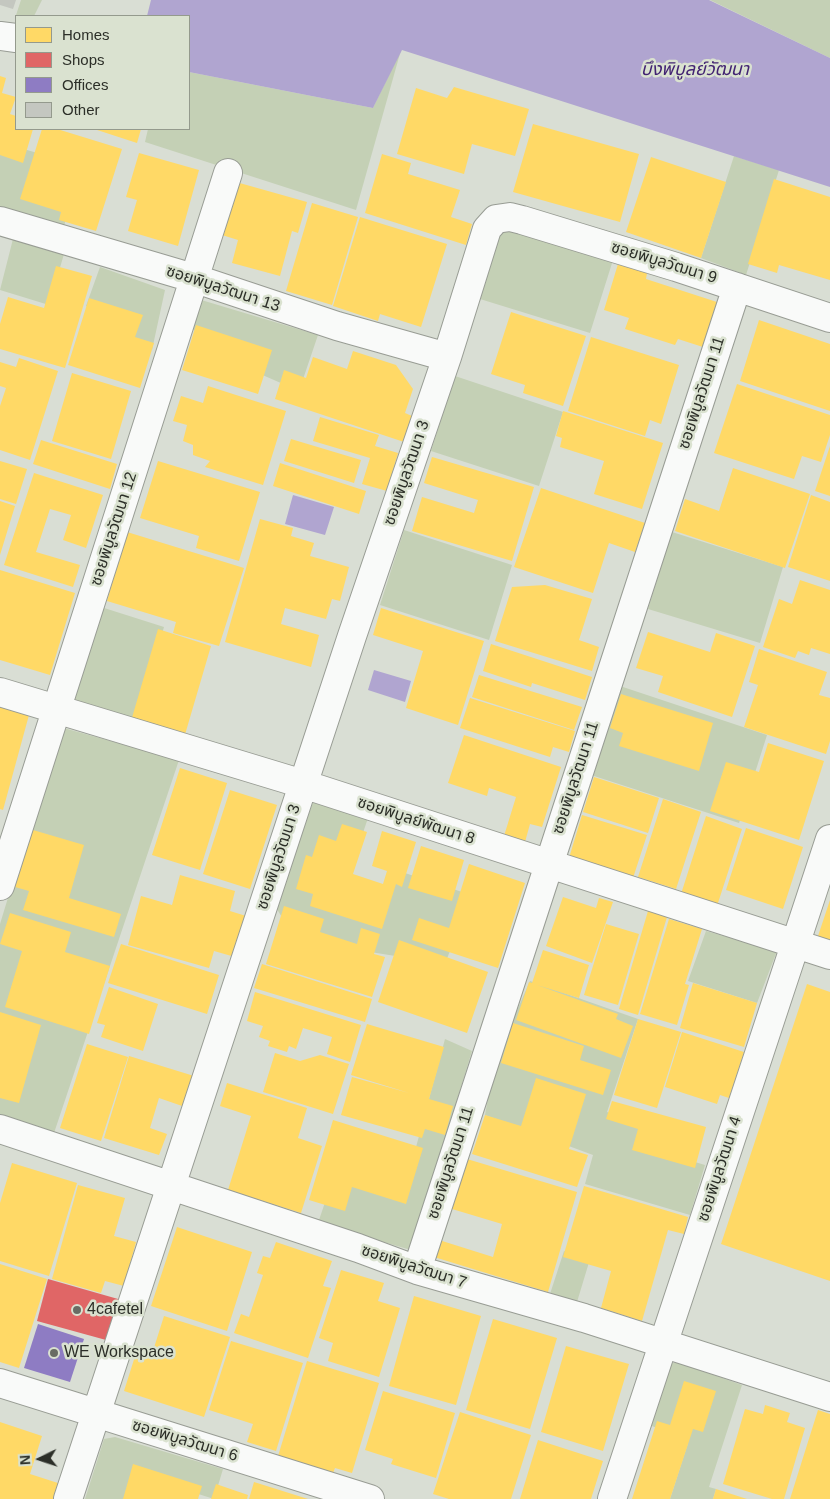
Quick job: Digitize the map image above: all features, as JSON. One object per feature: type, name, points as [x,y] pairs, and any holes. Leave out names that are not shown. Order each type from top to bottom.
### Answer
[{"type":"street","points":[[0,36],[15,38]]},
{"type":"street","name":"ซอยพิบูลวัฒนา 12","points":[[0,886],[228,172]]},
{"type":"street","name":"ซอยพิบูลวัฒนา 9","points":[[496,219],[510,217],[522,220],[830,318]]},
{"type":"street","name":"ซอยพิบูลวัฒนา 3","points":[[68,1499],[303,784],[447,357],[487,229],[496,219]]},
{"type":"street","name":"ซอยพิบูลวัฒนา 13","points":[[0,221],[193,278],[337,326],[447,357]]},
{"type":"street","name":"ซอยพิบูลวัฒนา 11","points":[[417,1270],[736,287]]},
{"type":"street","name":"ซอยพิบูลย์พัฒนา 8","points":[[0,692],[303,784],[547,865],[830,954]]},
{"type":"street","name":"ซอยพิบูลวัฒนา 4","points":[[612,1499],[830,839]]},
{"type":"street","name":"ซอยพิบูลวัฒนา 7","points":[[0,1130],[358,1248],[417,1270],[663,1343],[830,1397]]},
{"type":"street","name":"ซอยพิบูลวัฒนา 6","points":[[0,1383],[370,1499]]},
{"type":"green space","points":[[21,0],[42,0],[34,15],[16,15]]},
{"type":"green space","points":[[710,0],[830,0],[830,58]]},
{"type":"green space","points":[[401,50],[356,210],[145,142],[148,130],[190,130],[190,72],[373,108]]},
{"type":"green space","points":[[0,142],[78,165],[64,227],[0,207]]},
{"type":"green space","points":[[734,156],[779,170],[746,275],[701,258]]},
{"type":"green space","points":[[508,229],[613,260],[590,333],[480,299],[501,232]]},
{"type":"green space","points":[[13,239],[64,254],[49,305],[0,290]]},
{"type":"green space","points":[[100,267],[165,290],[152,350],[86,306]]},
{"type":"green space","points":[[198,299],[318,335],[299,391],[258,373],[191,328]]},
{"type":"green space","points":[[455,376],[563,412],[539,486],[431,451]]},
{"type":"green space","points":[[404,530],[512,565],[489,640],[380,605]]},
{"type":"green space","points":[[672,532],[783,567],[760,643],[648,609]]},
{"type":"green space","points":[[101,607],[164,627],[136,720],[73,700]]},
{"type":"green space","points":[[617,685],[767,735],[739,823],[588,774]]},
{"type":"green space","points":[[60,727],[179,760],[54,1133],[0,1117],[0,924]]},
{"type":"green space","points":[[314,800],[368,818],[347,880],[382,893],[399,871],[471,895],[445,964],[296,940],[275,906]]},
{"type":"green space","points":[[706,931],[777,951],[757,1003],[688,981]]},
{"type":"green space","points":[[530,981],[638,1019],[607,1112],[644,1123],[638,1145],[705,1165],[690,1215],[585,1184],[593,1155],[485,1115],[495,1060]]},
{"type":"green space","points":[[445,1039],[472,1051],[411,1250],[318,1223],[337,1167],[404,1192]]},
{"type":"green space","points":[[564,1251],[590,1259],[577,1302],[550,1294]]},
{"type":"green space","points":[[677,1362],[742,1385],[709,1487],[716,1489],[713,1499],[670,1499],[688,1443],[650,1425],[670,1364]]},
{"type":"green space","points":[[115,1437],[223,1469],[214,1499],[142,1476],[134,1499],[85,1499],[104,1439]]},
{"type":"water","name":"บึงพิบูลย์วัฒนา","points":[[151,0],[709,0],[830,58],[830,187],[402,50],[373,108],[190,72],[190,15],[147,15]]},
{"type":"water","points":[[293,495],[334,507],[325,535],[285,524]]},
{"type":"water","points":[[374,670],[411,681],[405,702],[368,690]]},
{"type":"building: Homes","points":[[0,76],[6,78],[2,93],[15,97],[10,114],[15,116],[15,130],[33,130],[23,163],[0,155]]},
{"type":"building: Homes","points":[[454,87],[529,109],[515,156],[472,144],[464,174],[397,154],[416,88],[447,98]]},
{"type":"building: Homes","points":[[533,124],[639,154],[620,222],[513,192]]},
{"type":"building: Homes","points":[[42,130],[60,130],[122,149],[96,231],[59,220],[61,212],[20,199]]},
{"type":"building: Homes","points":[[97,130],[141,130],[137,143]]},
{"type":"building: Homes","points":[[139,153],[199,170],[178,246],[128,231],[137,200],[126,197]]},
{"type":"building: Homes","points":[[382,154],[411,163],[408,174],[460,190],[451,217],[472,224],[466,245],[365,213]]},
{"type":"building: Homes","points":[[651,157],[726,182],[701,258],[626,232]]},
{"type":"building: Homes","points":[[774,179],[830,197],[830,280],[779,265],[777,273],[748,264]]},
{"type":"building: Homes","points":[[236,182],[307,202],[298,233],[292,231],[280,276],[232,263],[238,240],[222,235]]},
{"type":"building: Homes","points":[[312,203],[358,217],[332,305],[286,291]]},
{"type":"building: Homes","points":[[360,217],[447,244],[421,327],[380,314],[378,321],[333,306]]},
{"type":"building: Homes","points":[[618,264],[647,273],[646,279],[720,303],[706,348],[678,339],[675,345],[625,329],[629,318],[604,310]]},
{"type":"building: Homes","points":[[56,266],[92,276],[65,368],[0,349],[0,324],[8,297],[44,308]]},
{"type":"building: Homes","points":[[89,298],[143,315],[135,337],[154,343],[140,388],[68,365]]},
{"type":"building: Homes","points":[[511,312],[586,336],[563,406],[523,393],[525,385],[491,374]]},
{"type":"building: Homes","points":[[759,320],[830,344],[830,411],[740,381]]},
{"type":"building: Homes","points":[[196,325],[272,350],[258,394],[182,370]]},
{"type":"building: Homes","points":[[591,337],[679,365],[661,424],[650,420],[645,436],[568,411]]},
{"type":"building: Homes","points":[[353,351],[396,365],[413,389],[405,413],[412,416],[404,442],[275,399],[284,370],[306,378],[313,357],[347,369]]},
{"type":"building: Homes","points":[[19,358],[58,371],[30,460],[0,450],[0,406],[6,388],[0,386],[0,362],[16,367]]},
{"type":"building: Homes","points":[[72,373],[131,391],[111,459],[52,441]]},
{"type":"building: Homes","points":[[737,384],[830,415],[830,435],[821,462],[802,456],[794,479],[714,453]]},
{"type":"building: Homes","points":[[208,386],[286,411],[263,485],[205,467],[210,461],[193,455],[193,445],[183,441],[187,425],[173,421],[181,396],[203,403]]},
{"type":"building: Homes","points":[[563,411],[663,443],[642,509],[594,494],[604,461],[560,447],[562,438],[556,436]]},
{"type":"building: Homes","points":[[320,417],[379,435],[375,446],[398,453],[387,491],[362,484],[370,458],[313,441]]},
{"type":"building: Homes","points":[[291,439],[361,460],[354,483],[284,461]]},
{"type":"building: Homes","points":[[41,440],[117,464],[110,489],[33,464]]},
{"type":"building: Homes","points":[[830,446],[830,496],[815,491]]},
{"type":"building: Homes","points":[[432,457],[534,487],[512,561],[412,531],[422,497],[474,513],[478,500],[424,483]]},
{"type":"building: Homes","points":[[0,461],[27,469],[16,504],[0,499]]},
{"type":"building: Homes","points":[[158,461],[260,492],[239,561],[196,548],[199,536],[140,518]]},
{"type":"building: Homes","points":[[280,463],[366,491],[359,514],[273,486]]},
{"type":"building: Homes","points":[[733,468],[810,494],[785,568],[675,531],[685,499],[719,511]]},
{"type":"building: Homes","points":[[34,473],[103,495],[86,548],[63,540],[71,515],[50,509],[36,552],[80,565],[73,587],[4,565]]},
{"type":"building: Homes","points":[[541,488],[645,523],[635,552],[609,543],[593,593],[514,567]]},
{"type":"building: Homes","points":[[811,495],[830,502],[830,581],[788,567]]},
{"type":"building: Homes","points":[[0,501],[15,506],[0,555]]},
{"type":"building: Homes","points":[[260,519],[293,528],[291,536],[314,543],[310,556],[349,567],[340,601],[332,599],[326,619],[285,608],[281,624],[319,635],[311,667],[225,642]]},
{"type":"building: Homes","points":[[127,532],[244,568],[219,646],[173,633],[176,622],[107,601]]},
{"type":"building: Homes","points":[[0,570],[75,593],[50,675],[0,660]]},
{"type":"building: Homes","points":[[800,580],[830,590],[830,654],[811,648],[809,655],[798,651],[795,658],[763,647],[779,599],[792,604]]},
{"type":"building: Homes","points":[[545,585],[592,599],[579,640],[599,647],[592,671],[495,641],[512,587]]},
{"type":"building: Homes","points":[[381,608],[484,641],[458,725],[406,708],[423,651],[373,635]]},
{"type":"building: Homes","points":[[158,629],[211,646],[184,738],[131,721]]},
{"type":"building: Homes","points":[[648,632],[710,652],[716,633],[755,646],[732,717],[658,692],[663,676],[636,668]]},
{"type":"building: Homes","points":[[491,644],[592,677],[585,700],[532,683],[531,687],[483,671]]},
{"type":"building: Homes","points":[[759,649],[827,672],[819,695],[830,698],[830,741],[826,754],[744,727],[758,685],[749,682]]},
{"type":"building: Homes","points":[[479,675],[582,707],[574,730],[472,697]]},
{"type":"building: Homes","points":[[621,694],[713,723],[699,771],[619,746],[623,733],[610,728]]},
{"type":"building: Homes","points":[[470,698],[575,731],[569,752],[553,747],[550,757],[460,728]]},
{"type":"building: Homes","points":[[0,707],[29,715],[3,810],[0,809]]},
{"type":"building: Homes","points":[[464,735],[561,767],[542,827],[530,824],[525,842],[504,836],[516,797],[489,788],[487,796],[448,783]]},
{"type":"building: Homes","points":[[768,743],[824,761],[799,840],[710,811],[726,762],[759,772]]},
{"type":"building: Homes","points":[[180,768],[227,783],[200,870],[152,855]]},
{"type":"building: Homes","points":[[594,777],[659,798],[648,833],[583,812]]},
{"type":"building: Homes","points":[[230,790],[277,805],[250,889],[203,874]]},
{"type":"building: Homes","points":[[663,799],[701,812],[676,889],[638,877]]},
{"type":"building: Homes","points":[[582,815],[647,835],[633,878],[569,858]]},
{"type":"building: Homes","points":[[706,816],[742,829],[717,906],[681,894]]},
{"type":"building: Homes","points":[[342,824],[367,832],[353,874],[383,884],[387,871],[372,866],[382,831],[416,842],[402,887],[396,884],[382,929],[310,906],[313,894],[296,889],[306,855],[312,857],[319,835],[336,841]]},
{"type":"building: Homes","points":[[746,828],[803,847],[783,909],[726,890]]},
{"type":"building: Homes","points":[[33,830],[84,845],[69,898],[121,914],[114,937],[23,910],[29,891],[15,887]]},
{"type":"building: Homes","points":[[421,846],[464,860],[452,901],[408,888]]},
{"type":"building: Homes","points":[[469,864],[525,883],[498,968],[412,940],[419,918],[449,928]]},
{"type":"building: Homes","points":[[180,875],[235,891],[230,911],[246,916],[235,957],[214,951],[209,968],[128,945],[141,896],[172,905]]},
{"type":"building: Homes","points":[[563,897],[596,908],[599,898],[613,902],[592,963],[546,946]]},
{"type":"building: Homes","points":[[830,900],[830,940],[818,936]]},
{"type":"building: Homes","points":[[284,906],[324,919],[320,932],[357,944],[361,928],[380,934],[374,954],[385,957],[372,997],[266,964]]},
{"type":"building: Homes","points":[[648,911],[667,917],[638,1015],[619,1009]]},
{"type":"building: Homes","points":[[10,913],[71,932],[65,952],[110,966],[89,1034],[5,1007],[22,951],[0,944]]},
{"type":"building: Homes","points":[[669,919],[702,929],[685,984],[689,985],[677,1025],[640,1014]]},
{"type":"building: Homes","points":[[606,924],[639,934],[618,1005],[584,995]]},
{"type":"building: Homes","points":[[399,940],[488,972],[467,1033],[378,1002]]},
{"type":"building: Homes","points":[[121,944],[219,975],[207,1014],[108,983]]},
{"type":"building: Homes","points":[[543,950],[589,965],[579,998],[537,985],[618,1014],[616,1019],[633,1026],[621,1058],[516,1020],[529,982],[532,983]]},
{"type":"building: Homes","points":[[262,964],[372,999],[365,1022],[254,988]]},
{"type":"building: Homes","points":[[693,983],[757,1003],[744,1047],[680,1028]]},
{"type":"building: Homes","points":[[807,984],[830,992],[830,1281],[721,1244]]},
{"type":"building: Homes","points":[[109,987],[158,1004],[143,1051],[101,1037],[105,1025],[97,1023]]},
{"type":"building: Homes","points":[[255,992],[361,1025],[350,1062],[327,1054],[332,1037],[303,1028],[296,1049],[289,1046],[287,1052],[268,1046],[270,1041],[259,1037],[263,1026],[247,1021]]},
{"type":"building: Homes","points":[[0,1012],[41,1025],[19,1103],[0,1098]]},
{"type":"building: Homes","points":[[638,1019],[681,1032],[657,1108],[614,1095]]},
{"type":"building: Homes","points":[[513,1023],[584,1046],[580,1060],[611,1070],[603,1095],[501,1063]]},
{"type":"building: Homes","points":[[367,1024],[444,1047],[429,1099],[453,1106],[445,1135],[425,1129],[422,1138],[341,1115],[352,1077],[409,1093],[351,1075]]},
{"type":"building: Homes","points":[[682,1032],[744,1052],[729,1098],[720,1095],[717,1104],[665,1087]]},
{"type":"building: Homes","points":[[87,1044],[128,1057],[101,1141],[60,1128]]},
{"type":"building: Homes","points":[[275,1053],[300,1061],[320,1055],[349,1064],[333,1114],[263,1092]]},
{"type":"building: Homes","points":[[129,1056],[194,1076],[185,1107],[159,1098],[150,1128],[167,1134],[159,1155],[104,1138]]},
{"type":"building: Homes","points":[[536,1078],[586,1094],[569,1149],[588,1155],[577,1187],[472,1154],[485,1115],[521,1126]]},
{"type":"building: Homes","points":[[227,1083],[307,1108],[298,1138],[322,1146],[301,1213],[228,1190],[251,1116],[220,1106]]},
{"type":"building: Homes","points":[[612,1101],[706,1127],[695,1168],[632,1150],[638,1129],[606,1119]]},
{"type":"building: Homes","points":[[333,1120],[423,1148],[406,1204],[352,1187],[345,1211],[309,1200]]},
{"type":"building: Homes","points":[[467,1159],[577,1192],[548,1292],[434,1257],[439,1240],[493,1257],[502,1224],[452,1209]]},
{"type":"building: Homes","points":[[12,1163],[77,1183],[49,1276],[0,1261],[0,1203]]},
{"type":"building: Homes","points":[[78,1185],[125,1198],[114,1236],[136,1242],[124,1286],[105,1281],[101,1293],[52,1279]]},
{"type":"building: Homes","points":[[584,1186],[688,1217],[684,1234],[668,1230],[642,1321],[601,1308],[611,1271],[563,1257]]},
{"type":"building: Homes","points":[[177,1227],[252,1252],[227,1331],[151,1306]]},
{"type":"building: Homes","points":[[276,1242],[332,1261],[323,1286],[331,1288],[308,1358],[234,1333],[241,1314],[249,1317],[263,1275],[257,1273],[263,1256],[270,1258]]},
{"type":"building: Homes","points":[[0,1264],[47,1279],[19,1368],[0,1362]]},
{"type":"building: Homes","points":[[341,1270],[384,1283],[378,1301],[400,1308],[379,1377],[328,1361],[333,1343],[319,1338]]},
{"type":"building: Homes","points":[[414,1296],[481,1316],[456,1405],[389,1386]]},
{"type":"building: Homes","points":[[164,1316],[230,1337],[204,1417],[124,1391],[137,1350],[152,1354]]},
{"type":"building: Homes","points":[[493,1319],[557,1338],[530,1429],[466,1410]]},
{"type":"building: Homes","points":[[231,1341],[303,1363],[276,1451],[247,1442],[253,1424],[209,1410]]},
{"type":"building: Homes","points":[[566,1346],[629,1364],[603,1451],[541,1432]]},
{"type":"building: Homes","points":[[307,1361],[379,1383],[352,1473],[335,1468],[333,1473],[278,1456]]},
{"type":"building: Homes","points":[[684,1381],[716,1391],[703,1432],[693,1429],[670,1499],[632,1499],[657,1421],[670,1425]]},
{"type":"building: Homes","points":[[383,1391],[455,1413],[436,1478],[391,1464],[393,1459],[365,1450]]},
{"type":"building: Homes","points":[[765,1405],[790,1413],[787,1422],[805,1428],[784,1499],[772,1499],[723,1484],[745,1409],[763,1414]]},
{"type":"building: Homes","points":[[818,1410],[830,1414],[830,1499],[790,1499]]},
{"type":"building: Homes","points":[[460,1412],[531,1435],[511,1499],[449,1499],[433,1494]]},
{"type":"building: Homes","points":[[0,1422],[42,1436],[30,1474],[61,1484],[56,1499],[0,1499]]},
{"type":"building: Homes","points":[[538,1440],[603,1461],[591,1499],[520,1499]]},
{"type":"building: Homes","points":[[133,1464],[202,1486],[198,1499],[123,1499]]},
{"type":"building: Homes","points":[[254,1482],[308,1499],[249,1499]]},
{"type":"building: Homes","points":[[216,1484],[248,1495],[247,1499],[211,1499]]},
{"type":"building: Homes","points":[[716,1489],[747,1499],[713,1499]]},
{"type":"building: Shops","name":"4cafetel","points":[[48,1279],[118,1299],[106,1340],[37,1321]]},
{"type":"building: Offices","name":"WE Workspace","points":[[38,1324],[84,1339],[70,1382],[24,1368]]},
{"type":"building: Other","points":[[0,0],[16,0],[13,9],[0,5]]},
{"type":"place","name":"4cafetel","points":[[77,1310]]},
{"type":"place","name":"WE Workspace","points":[[54,1353]]}]
